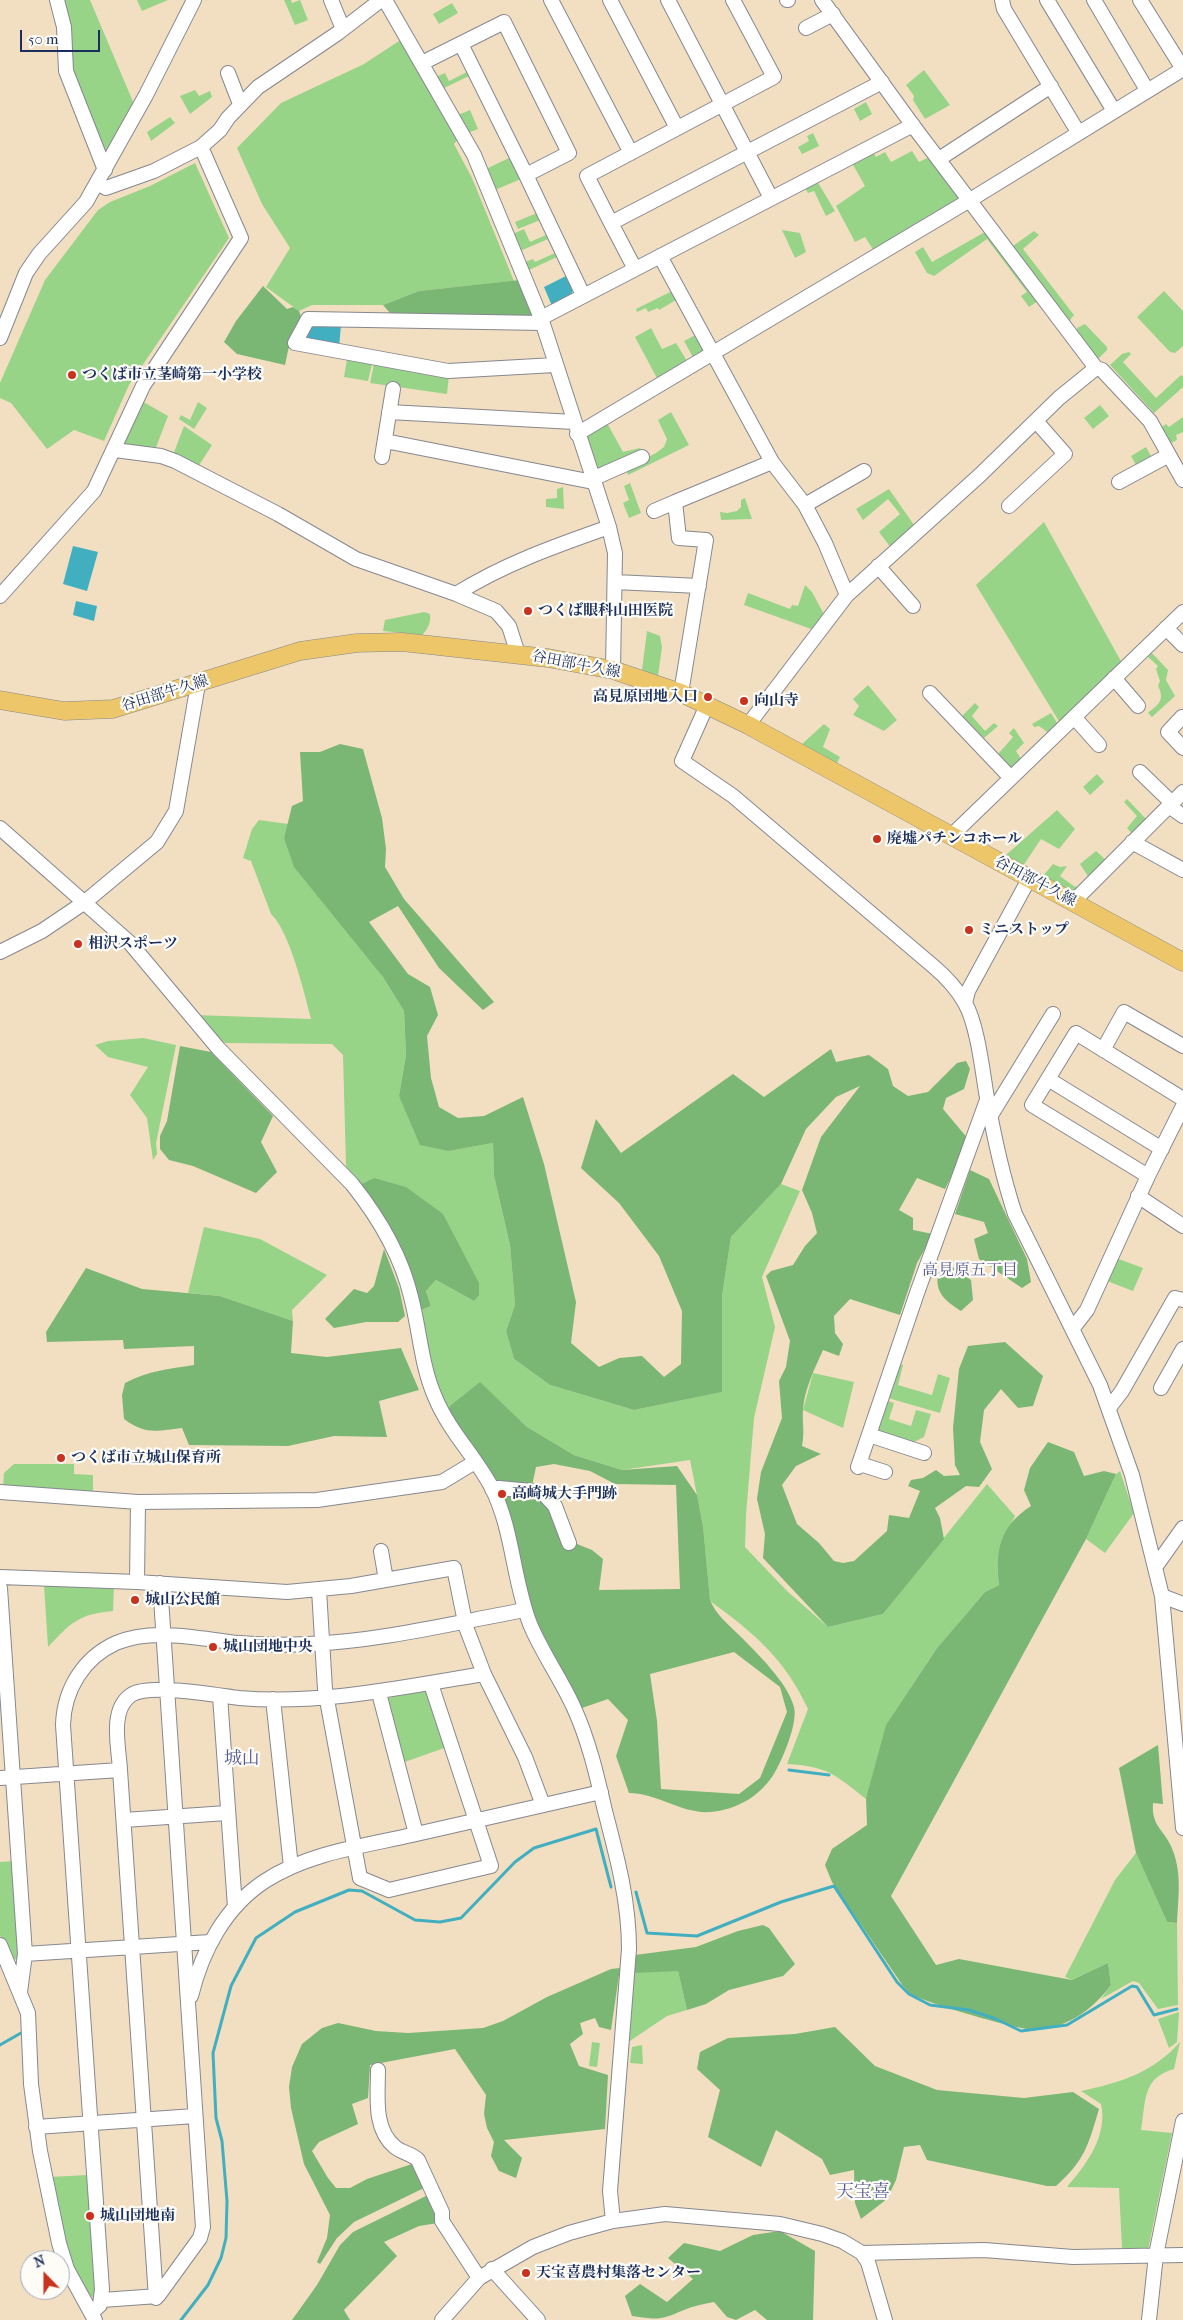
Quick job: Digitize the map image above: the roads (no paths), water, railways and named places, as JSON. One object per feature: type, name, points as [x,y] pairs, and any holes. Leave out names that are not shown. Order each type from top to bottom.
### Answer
[{"type":"main road","name":"谷田部牛久線","points":[[0,700],[41,708],[90,711],[113,709],[300,651],[357,643],[402,642],[518,654],[613,670],[682,693],[748,725],[1183,962]]},
{"type":"street","points":[[58,0],[64,27],[66,71],[105,170]]},
{"type":"street","points":[[0,338],[32,262],[77,213],[97,183],[146,95],[194,0]]},
{"type":"street","points":[[331,0],[343,29]]},
{"type":"street","points":[[97,183],[106,188],[154,171],[201,147],[220,130],[240,104],[258,87],[343,29],[381,0]]},
{"type":"street","points":[[385,0],[474,155],[542,321],[615,553],[613,670]]},
{"type":"street","points":[[551,0],[631,153]]},
{"type":"street","points":[[610,0],[677,128]]},
{"type":"street","points":[[668,0],[771,198]]},
{"type":"street","points":[[635,269],[587,176],[774,77],[733,0]]},
{"type":"street","points":[[822,0],[913,125],[1096,368],[1102,370],[1150,421],[1183,480]]},
{"type":"street","points":[[1002,0],[1004,8],[1078,132]]},
{"type":"street","points":[[1047,0],[1114,110]]},
{"type":"street","points":[[1094,0],[1147,90]]},
{"type":"street","points":[[389,412],[575,428],[712,353],[970,200],[1183,69],[1140,0]]},
{"type":"street","points":[[806,28],[833,14]]},
{"type":"street","points":[[422,63],[504,22],[569,153],[526,175]]},
{"type":"street","points":[[461,44],[583,296]]},
{"type":"street","points":[[228,73],[240,104]]},
{"type":"street","points":[[612,223],[882,82]]},
{"type":"street","points":[[939,159],[1051,86]]},
{"type":"street","points":[[555,366],[448,371],[295,343],[308,319],[542,321],[583,296],[913,125]]},
{"type":"street","points":[[0,596],[94,491],[115,450],[143,386],[241,238],[201,147]]},
{"type":"street","points":[[660,256],[772,462],[805,505],[825,543],[847,595]]},
{"type":"street","points":[[748,725],[847,595],[1096,368]]},
{"type":"street","points":[[382,457],[393,389]]},
{"type":"street","points":[[1009,506],[1065,454],[1036,421]]},
{"type":"street","points":[[385,440],[592,480],[642,457]]},
{"type":"street","points":[[115,450],[161,456],[175,461],[278,514],[356,559],[456,594],[496,611],[509,626],[518,654]]},
{"type":"street","points":[[1119,482],[1169,455]]},
{"type":"street","points":[[654,511],[772,462]]},
{"type":"street","points":[[805,505],[864,471]]},
{"type":"street","points":[[675,502],[679,538],[706,540],[682,693]]},
{"type":"street","points":[[456,594],[484,576],[513,562],[608,527]]},
{"type":"street","points":[[878,566],[913,606]]},
{"type":"street","points":[[615,582],[700,586]]},
{"type":"street","points":[[951,836],[1183,612]]},
{"type":"street","points":[[1166,628],[1183,645]]},
{"type":"street","points":[[1114,678],[1138,706]]},
{"type":"street","points":[[0,952],[42,931],[85,902],[150,849],[164,833],[173,816],[183,777],[198,684]]},
{"type":"street","points":[[930,693],[1011,778]]},
{"type":"street","points":[[707,704],[682,761],[733,796],[818,866],[942,973],[965,1003],[978,1044],[987,1100],[1009,1195],[1022,1230],[1074,1328],[1109,1408],[1132,1475],[1162,1596],[1183,1828]]},
{"type":"street","points":[[1074,717],[1099,745]]},
{"type":"street","points":[[1183,718],[1168,732],[1183,748]]},
{"type":"street","points":[[1140,772],[1170,805],[1183,816]]},
{"type":"street","points":[[1073,902],[1183,792]]},
{"type":"street","points":[[0,828],[130,943],[208,1037],[352,1184],[372,1208],[390,1238],[406,1279],[422,1359],[435,1397],[449,1425],[492,1489],[502,1514],[517,1584],[536,1639],[574,1706],[583,1728],[601,1792],[620,1872],[629,1925],[610,2191],[613,2221]]},
{"type":"street","points":[[1132,842],[1183,870]]},
{"type":"street","points":[[965,1003],[968,991],[1029,879]]},
{"type":"street","points":[[1103,1050],[1124,1012],[1183,1046]]},
{"type":"street","points":[[992,1115],[1053,1014]]},
{"type":"street","points":[[1148,1176],[1032,1105],[1076,1033],[1183,1099]]},
{"type":"street","points":[[1048,1078],[1162,1149]]},
{"type":"street","points":[[884,1472],[859,1465],[987,1100]]},
{"type":"street","points":[[1074,1328],[1087,1310],[1138,1196],[1183,1106]]},
{"type":"street","points":[[1138,1196],[1183,1226]]},
{"type":"street","points":[[1109,1408],[1122,1392],[1175,1298],[1183,1300]]},
{"type":"street","points":[[1161,1388],[1183,1349]]},
{"type":"street","points":[[869,1435],[924,1454]]},
{"type":"street","points":[[0,1492],[138,1502],[317,1500],[442,1482],[475,1462]]},
{"type":"street","points":[[492,1489],[507,1488],[542,1492],[555,1506],[569,1543]]},
{"type":"street","points":[[137,1582],[138,1502]]},
{"type":"street","points":[[1156,1566],[1183,1528]]},
{"type":"street","points":[[381,1551],[386,1580]]},
{"type":"street","points":[[0,1577],[160,1583],[259,1591],[319,1590],[454,1568],[464,1621],[484,1674],[525,1757],[543,1805]]},
{"type":"street","points":[[156,2298],[203,2231],[160,1583]]},
{"type":"street","points":[[0,1588],[6,1778],[25,1954],[20,1992]]},
{"type":"street","points":[[319,1590],[327,1698],[360,1878],[389,1890],[491,1866],[431,1684]]},
{"type":"street","points":[[1162,1596],[1183,1604]]},
{"type":"street","points":[[94,2316],[102,2300],[63,1725],[65,1705],[71,1687],[95,1656],[116,1643],[140,1636],[163,1636],[252,1644],[323,1643],[371,1638],[525,1610]]},
{"type":"street","points":[[156,2298],[120,1770],[117,1716],[122,1703],[131,1695],[143,1689],[273,1699],[327,1698],[379,1693],[484,1674]]},
{"type":"street","points":[[379,1693],[416,1834]]},
{"type":"street","points":[[220,1696],[235,1907]]},
{"type":"street","points":[[273,1699],[291,1867]]},
{"type":"street","points":[[6,1778],[120,1770]]},
{"type":"street","points":[[188,2006],[210,1942],[235,1907],[263,1882],[291,1867],[354,1848],[601,1792]]},
{"type":"street","points":[[124,1820],[227,1813]]},
{"type":"street","points":[[25,1954],[210,1942]]},
{"type":"street","points":[[0,1945],[28,2013],[31,2084],[36,2126],[43,2173],[62,2255],[67,2269],[94,2316]]},
{"type":"street","points":[[378,2070],[382,2130],[397,2149],[414,2156],[418,2160],[442,2212],[442,2221],[460,2252],[479,2278]]},
{"type":"street","points":[[36,2126],[195,2116]]},
{"type":"street","points":[[1149,2320],[1156,2255],[1183,2121]]},
{"type":"street","points":[[442,2320],[479,2278],[492,2269],[551,2239],[613,2221],[665,2214],[753,2220],[822,2234],[842,2241],[862,2253],[868,2262],[885,2320]]},
{"type":"street","points":[[862,2253],[984,2250],[1073,2257],[1183,2255]]},
{"type":"street","points":[[492,2269],[538,2320]]},
{"type":"street","points":[[102,2300],[156,2298]]},
{"type":"water","points":[[566,276],[573,289],[571,297],[552,306],[544,287]]},
{"type":"water","points":[[311,324],[341,325],[339,348],[304,341]]},
{"type":"water","points":[[73,546],[98,552],[87,591],[63,584]]},
{"type":"water","points":[[76,601],[97,606],[94,621],[73,615]]},
{"type":"waterway","points":[[789,1770],[829,1775]]},
{"type":"waterway","points":[[181,2320],[208,2285],[221,2258],[226,2238],[227,2201],[222,2141],[216,2118],[213,2053],[231,1986],[256,1938],[295,1912],[349,1890],[362,1891],[415,1920],[440,1922],[461,1918],[515,1862],[534,1848],[596,1829],[611,1887]]},
{"type":"waterway","points":[[636,1892],[647,1933],[697,1936],[781,1902],[834,1886],[897,1982],[909,1994],[930,2005],[969,2010],[996,2019],[1021,2031],[1067,2025],[1132,1986],[1137,1987],[1154,2015],[1177,2009]]},
{"type":"waterway","points":[[0,2045],[21,2033]]},
{"type":"place","name":"つくば市立茎崎第一小学校","points":[[72,375]]},
{"type":"place","name":"つくば眼科山田医院","points":[[528,611]]},
{"type":"place","name":"高見原団地入口","points":[[708,697]]},
{"type":"place","name":"向山寺","points":[[744,701]]},
{"type":"place","name":"廃墟パチンコホール","points":[[877,839]]},
{"type":"place","name":"ミニストップ","points":[[969,930]]},
{"type":"place","name":"相沢スポーツ","points":[[78,944]]},
{"type":"place","name":"つくば市立城山保育所","points":[[61,1458]]},
{"type":"place","name":"高崎城大手門跡","points":[[502,1494]]},
{"type":"place","name":"城山公民館","points":[[135,1600]]},
{"type":"place","name":"城山団地中央","points":[[213,1647]]},
{"type":"place","name":"城山団地南","points":[[90,2216]]},
{"type":"place","name":"天宝喜農村集落センター","points":[[526,2273]]},
{"type":"district","name":"高見原五丁目","points":[[970,1271]]},
{"type":"district","name":"城山","points":[[242,1760]]},
{"type":"district","name":"天宝喜","points":[[863,2193]]}]
